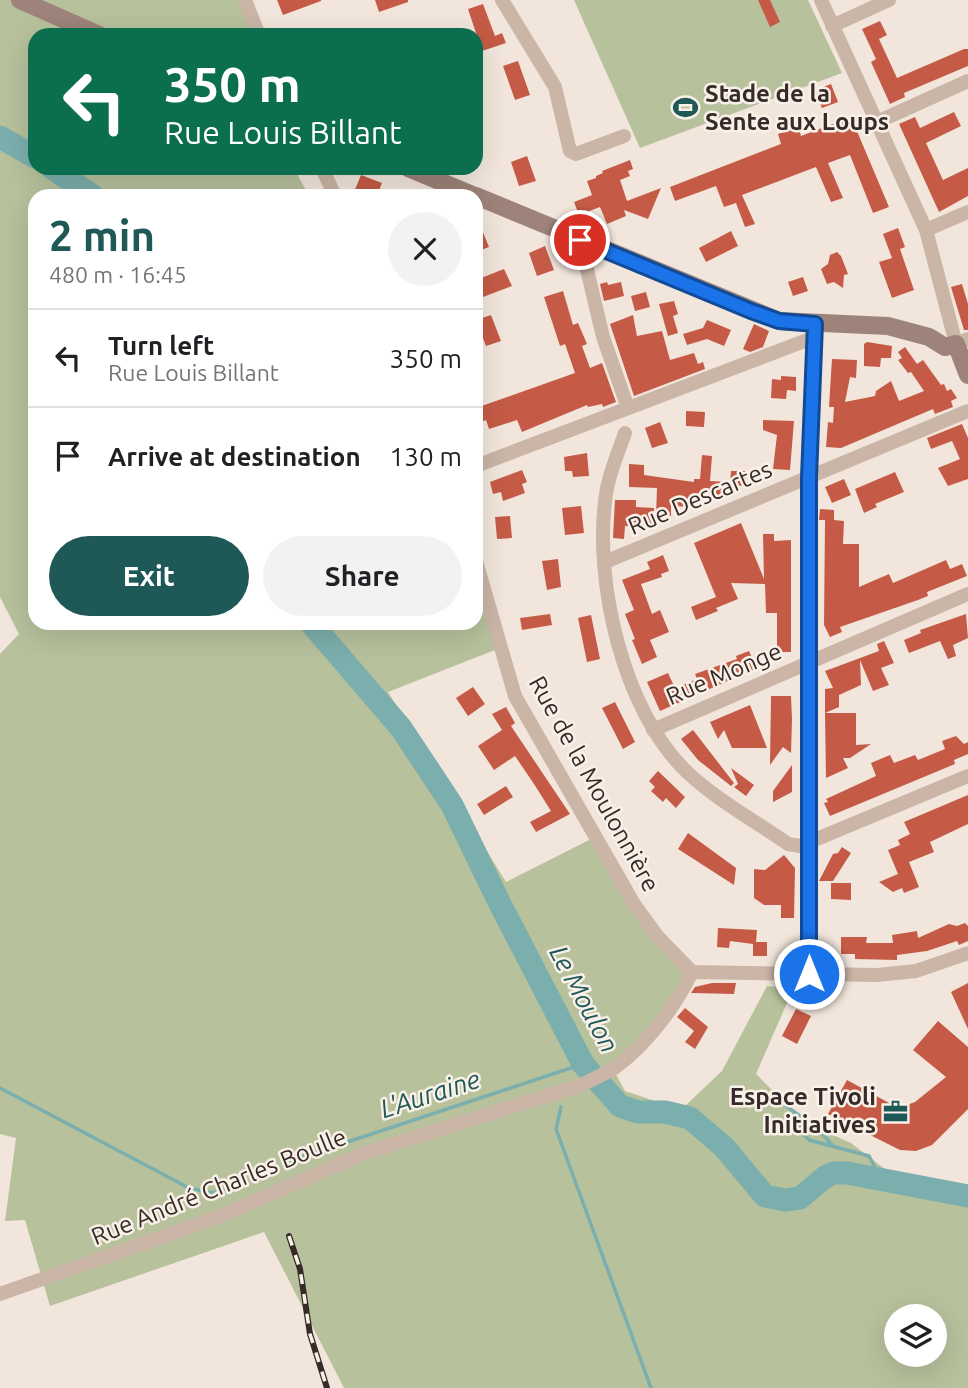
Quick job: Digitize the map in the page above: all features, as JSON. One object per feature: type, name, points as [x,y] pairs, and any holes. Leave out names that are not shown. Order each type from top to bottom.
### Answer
[{"type":"street","points":[[20,0],[83,28]]},
{"type":"street","points":[[245,0],[256,28]]},
{"type":"street","points":[[502,0],[555,87],[570,151],[576,154],[624,136]]},
{"type":"street","points":[[821,0],[926,230],[962,342],[968,375]]},
{"type":"street","points":[[832,26],[889,0]]},
{"type":"street","points":[[877,122],[968,81]]},
{"type":"street","points":[[425,175],[458,189]]},
{"type":"street","points":[[483,199],[751,311],[815,331]]},
{"type":"street","points":[[926,230],[968,212]]},
{"type":"street","points":[[580,240],[603,337],[628,408]]},
{"type":"street","points":[[483,463],[628,408],[815,331],[888,326],[929,337],[945,347],[962,342]]},
{"type":"street","points":[[809,974],[809,477],[815,331]]},
{"type":"street","name":"Rue Descartes","points":[[605,562],[968,411]]},
{"type":"street","points":[[625,433],[606,492],[603,522],[605,562],[615,627],[627,677],[653,730],[688,773],[788,844],[800,846],[968,776]]},
{"type":"street","name":"Rue de la Moulonnière","points":[[483,586],[514,696],[634,904],[658,937],[692,972]]},
{"type":"street","name":"Rue Monge","points":[[653,730],[968,594]]},
{"type":"street","points":[[692,972],[877,975],[916,971],[968,953]]},
{"type":"street","name":"Rue André Charles Boulle","points":[[0,1294],[218,1217],[365,1153],[581,1085],[613,1069],[631,1054],[684,989],[692,972]]},
{"type":"green space","points":[[0,0],[243,0],[251,28],[28,28],[28,175],[298,175],[305,189],[28,189],[28,630],[483,630],[483,586],[500,648],[388,692],[506,882],[595,837],[634,904],[692,972],[684,989],[613,1069],[625,1091],[658,1102],[685,1106],[722,1071],[767,986],[793,989],[756,1074],[797,1115],[817,1123],[831,1134],[851,1143],[886,1170],[940,1181],[968,1191],[968,1388],[344,1388],[264,1232],[50,1306],[25,1220],[5,1221],[16,1138],[0,1134],[0,654],[19,634],[0,597]]},
{"type":"green space","name":"Stade de la Sente aux Loups","points":[[574,0],[808,0],[842,73],[640,148]]},
{"type":"building","points":[[277,0],[321,0],[321,1],[283,15]]},
{"type":"building","points":[[375,0],[408,0],[408,2],[379,12]]},
{"type":"building","points":[[758,0],[770,0],[780,22],[770,27]]},
{"type":"building","points":[[483,4],[495,36],[502,33],[506,43],[483,51],[483,28],[474,28],[468,9]]},
{"type":"building","points":[[880,21],[887,35],[879,39],[897,78],[964,49],[968,49],[968,66],[904,93],[905,97],[890,104],[871,62],[876,59],[862,29]]},
{"type":"building","points":[[518,61],[530,95],[515,100],[503,66]]},
{"type":"building","points":[[831,84],[838,102],[822,108],[815,90]]},
{"type":"building","points":[[954,112],[961,126],[926,143],[943,180],[968,168],[968,196],[939,212],[899,124],[915,117],[920,128]]},
{"type":"building","points":[[851,117],[889,207],[873,213],[850,155],[828,163],[843,198],[831,202],[816,167],[742,195],[755,224],[745,227],[736,203],[724,207],[716,186],[675,201],[670,187],[781,144],[778,134],[795,128],[799,129],[801,136]]},
{"type":"building","points":[[527,156],[536,181],[519,186],[511,162]]},
{"type":"building","points":[[630,160],[633,169],[628,171],[630,176],[620,180],[627,201],[661,188],[648,219],[624,210],[626,216],[607,224],[600,207],[579,215],[574,202],[592,195],[587,181],[596,178],[602,171]]},
{"type":"building","points":[[361,175],[382,183],[380,189],[355,189]]},
{"type":"building","points":[[898,228],[905,247],[900,249],[914,290],[892,298],[879,262],[892,258],[883,234]]},
{"type":"building","points":[[731,231],[738,246],[706,262],[699,248]]},
{"type":"building","points":[[483,232],[489,247],[483,249]]},
{"type":"building","points":[[545,246],[554,270],[537,276],[529,253]]},
{"type":"building","points":[[837,252],[848,274],[844,275],[843,288],[834,282],[827,284],[821,269],[828,264],[830,255]]},
{"type":"building","points":[[504,269],[512,286],[483,297],[483,277]]},
{"type":"building","points":[[803,277],[808,291],[793,296],[788,282]]},
{"type":"building","points":[[607,282],[608,285],[621,282],[624,296],[604,301],[600,284]]},
{"type":"building","points":[[962,284],[968,304],[968,330],[964,330],[951,287]]},
{"type":"building","points":[[563,291],[573,325],[578,323],[587,344],[582,346],[590,368],[602,363],[616,402],[603,407],[602,404],[587,405],[522,432],[517,420],[489,429],[486,420],[483,421],[483,406],[575,373],[565,344],[560,346],[544,297]]},
{"type":"building","points":[[646,292],[650,307],[635,311],[631,296]]},
{"type":"building","points":[[674,301],[678,314],[673,316],[678,333],[668,336],[659,304]]},
{"type":"building","points":[[491,315],[501,341],[486,346],[483,338],[483,318]]},
{"type":"building","points":[[633,315],[637,336],[662,331],[670,360],[694,353],[698,364],[703,362],[705,369],[634,396],[610,324]]},
{"type":"building","points":[[707,320],[731,330],[724,346],[707,339],[687,345],[683,334],[703,328]]},
{"type":"building","points":[[754,324],[769,331],[763,347],[750,352],[743,349]]},
{"type":"building","points":[[867,342],[892,346],[891,358],[881,358],[880,367],[864,366],[864,344]]},
{"type":"building","points":[[905,347],[917,364],[923,360],[941,385],[944,384],[947,391],[951,389],[957,398],[951,401],[953,407],[935,414],[933,409],[841,448],[826,447],[828,422],[833,423],[834,407],[829,407],[832,359],[857,360],[856,378],[850,377],[845,402],[875,396],[876,391],[891,381],[899,401],[924,391],[911,372],[908,373],[898,360],[902,358],[898,352]]},
{"type":"building","points":[[781,376],[796,377],[796,391],[787,390],[786,399],[771,398],[772,379],[781,380]]},
{"type":"building","points":[[686,411],[705,412],[704,427],[686,426]]},
{"type":"building","points":[[763,420],[794,421],[790,470],[773,469],[777,435],[763,430]]},
{"type":"building","points":[[660,422],[668,443],[652,448],[645,428]]},
{"type":"building","points":[[962,424],[968,438],[968,479],[948,486],[938,468],[960,459],[952,441],[931,449],[927,438]]},
{"type":"building","points":[[587,453],[589,476],[573,477],[572,471],[565,471],[564,457]]},
{"type":"building","points":[[702,455],[712,456],[710,481],[727,482],[726,496],[697,494],[696,507],[671,506],[671,516],[656,515],[657,488],[629,487],[629,464],[644,465],[644,475],[694,482],[694,479],[700,479]]},
{"type":"building","points":[[522,470],[527,482],[522,484],[525,493],[503,501],[501,492],[493,494],[490,482]]},
{"type":"building","points":[[731,471],[746,471],[745,486],[730,485]]},
{"type":"building","points":[[895,472],[904,492],[875,504],[877,507],[864,513],[855,489]]},
{"type":"building","points":[[844,479],[851,495],[832,503],[825,487]]},
{"type":"building","points":[[615,500],[636,500],[636,507],[654,508],[653,528],[625,526],[624,539],[613,538]]},
{"type":"building","points":[[581,506],[584,533],[565,535],[562,508]]},
{"type":"building","points":[[820,509],[834,510],[834,520],[844,521],[843,544],[859,544],[859,587],[889,574],[893,583],[946,560],[950,569],[962,564],[967,576],[927,592],[928,596],[840,627],[842,632],[830,637],[824,625],[825,520],[819,520]]},
{"type":"building","points":[[510,516],[512,538],[497,539],[495,517]]},
{"type":"building","points":[[741,523],[764,579],[763,534],[774,534],[774,541],[791,540],[791,652],[777,652],[777,613],[766,613],[765,584],[731,583],[738,599],[696,620],[691,607],[716,597],[694,543]]},
{"type":"building","points":[[663,555],[669,571],[661,574],[662,577],[641,584],[652,614],[660,610],[669,632],[650,640],[657,657],[642,664],[625,614],[634,610],[622,580],[650,569],[647,562]]},
{"type":"building","points":[[558,559],[561,587],[547,590],[542,561]]},
{"type":"building","points":[[550,614],[552,625],[522,630],[520,618]]},
{"type":"building","points":[[966,614],[968,638],[953,645],[956,656],[948,659],[940,641],[909,653],[904,640],[921,633],[920,630]]},
{"type":"building","points":[[591,615],[600,659],[587,662],[578,618]]},
{"type":"building","points":[[884,641],[894,663],[881,668],[889,685],[873,691],[860,660],[861,685],[839,695],[839,707],[825,713],[825,689],[833,688],[825,671],[879,651],[877,644]]},
{"type":"building","points":[[749,651],[757,668],[660,711],[647,682],[668,673],[675,688],[697,679],[695,674],[737,659],[736,656]]},
{"type":"building","points":[[473,687],[485,704],[468,716],[456,698]]},
{"type":"building","points":[[771,696],[791,696],[792,720],[791,753],[783,747],[770,765]]},
{"type":"building","points":[[615,702],[635,742],[623,749],[602,708]]},
{"type":"building","points":[[750,705],[767,748],[732,748],[724,730],[718,739],[710,722]]},
{"type":"building","points":[[506,707],[515,723],[511,726],[570,814],[536,832],[530,822],[551,811],[534,784],[515,756],[494,770],[478,746],[502,730],[492,714]]},
{"type":"building","points":[[825,713],[856,713],[856,745],[871,744],[850,758],[843,758],[848,768],[826,778]]},
{"type":"building","points":[[693,730],[734,783],[731,786],[698,760],[681,739]]},
{"type":"building","points":[[956,736],[964,744],[968,742],[968,754],[954,760],[955,764],[830,816],[824,803],[828,802],[826,799],[876,776],[871,763],[890,755],[894,763],[915,755],[918,760],[945,749],[942,741]]},
{"type":"building","points":[[792,765],[792,792],[773,802],[773,791]]},
{"type":"building","points":[[731,768],[754,785],[746,796],[734,787],[738,784]]},
{"type":"building","points":[[658,771],[685,797],[676,808],[666,798],[663,802],[651,791],[655,787],[649,781]]},
{"type":"building","points":[[506,786],[513,797],[484,815],[477,804]]},
{"type":"building","points":[[968,795],[968,824],[930,842],[934,852],[909,862],[919,887],[904,893],[902,888],[893,892],[879,882],[898,874],[888,850],[900,845],[898,840],[910,834],[904,822]]},
{"type":"building","points":[[688,833],[736,868],[734,885],[678,849]]},
{"type":"building","points":[[842,847],[851,853],[833,881],[819,881],[833,854],[838,853]]},
{"type":"building","points":[[784,855],[795,868],[794,918],[781,918],[781,905],[764,905],[754,898],[754,869],[765,870]]},
{"type":"building","points":[[831,883],[851,883],[851,900],[831,899]]},
{"type":"building","points":[[965,923],[968,926],[968,941],[959,945],[957,941],[927,951],[897,955],[897,960],[855,959],[855,954],[841,954],[841,937],[867,937],[866,943],[893,943],[892,935],[917,931],[918,938],[949,924],[957,926]]},
{"type":"building","points":[[718,928],[757,930],[756,942],[767,942],[767,956],[753,956],[753,944],[730,941],[729,948],[717,947]]},
{"type":"building","points":[[712,983],[736,983],[734,994],[691,993],[695,987]]},
{"type":"building","points":[[968,983],[968,1029],[951,992]]},
{"type":"building","points":[[685,1008],[708,1027],[695,1049],[685,1042],[694,1031],[677,1017]]},
{"type":"building","points":[[796,1009],[811,1016],[797,1044],[782,1036]]},
{"type":"building","points":[[938,1021],[968,1047],[968,1109],[932,1145],[916,1151],[900,1150],[828,1114],[847,1080],[891,1104],[893,1100],[904,1106],[915,1102],[946,1077],[913,1050]]},
{"type":"waterway","name":"Le Moulon","points":[[0,137],[28,153]]},
{"type":"waterway","name":"Le Moulon","points":[[62,175],[83,189]]},
{"type":"waterway","name":"Le Moulon","points":[[317,630],[401,728],[452,805],[583,1064],[620,1106],[638,1112],[665,1112],[690,1118],[724,1147],[765,1196],[785,1200],[800,1198],[825,1177],[834,1173],[847,1173],[968,1196]]},
{"type":"waterway","name":"L'Auraine","points":[[290,1161],[583,1064]]},
{"type":"waterway","name":"L'Auraine","points":[[0,1088],[189,1188],[213,1193],[232,1186]]},
{"type":"waterway","points":[[775,1098],[818,1129],[832,1145]]},
{"type":"waterway","points":[[561,1107],[556,1129],[651,1388]]},
{"type":"waterway","points":[[797,1115],[801,1132],[809,1140],[869,1156],[881,1179]]},
{"type":"railway","points":[[289,1236],[300,1269],[310,1334],[327,1388]]},
{"type":"place","name":"Stade de la Sente aux Loups","points":[[685,108]]},
{"type":"place","name":"Espace Tivoli Initiatives","points":[[896,1111]]},
{"type":"route","points":[[580,240],[751,311],[779,321],[815,324],[809,477],[809,974]]}]
